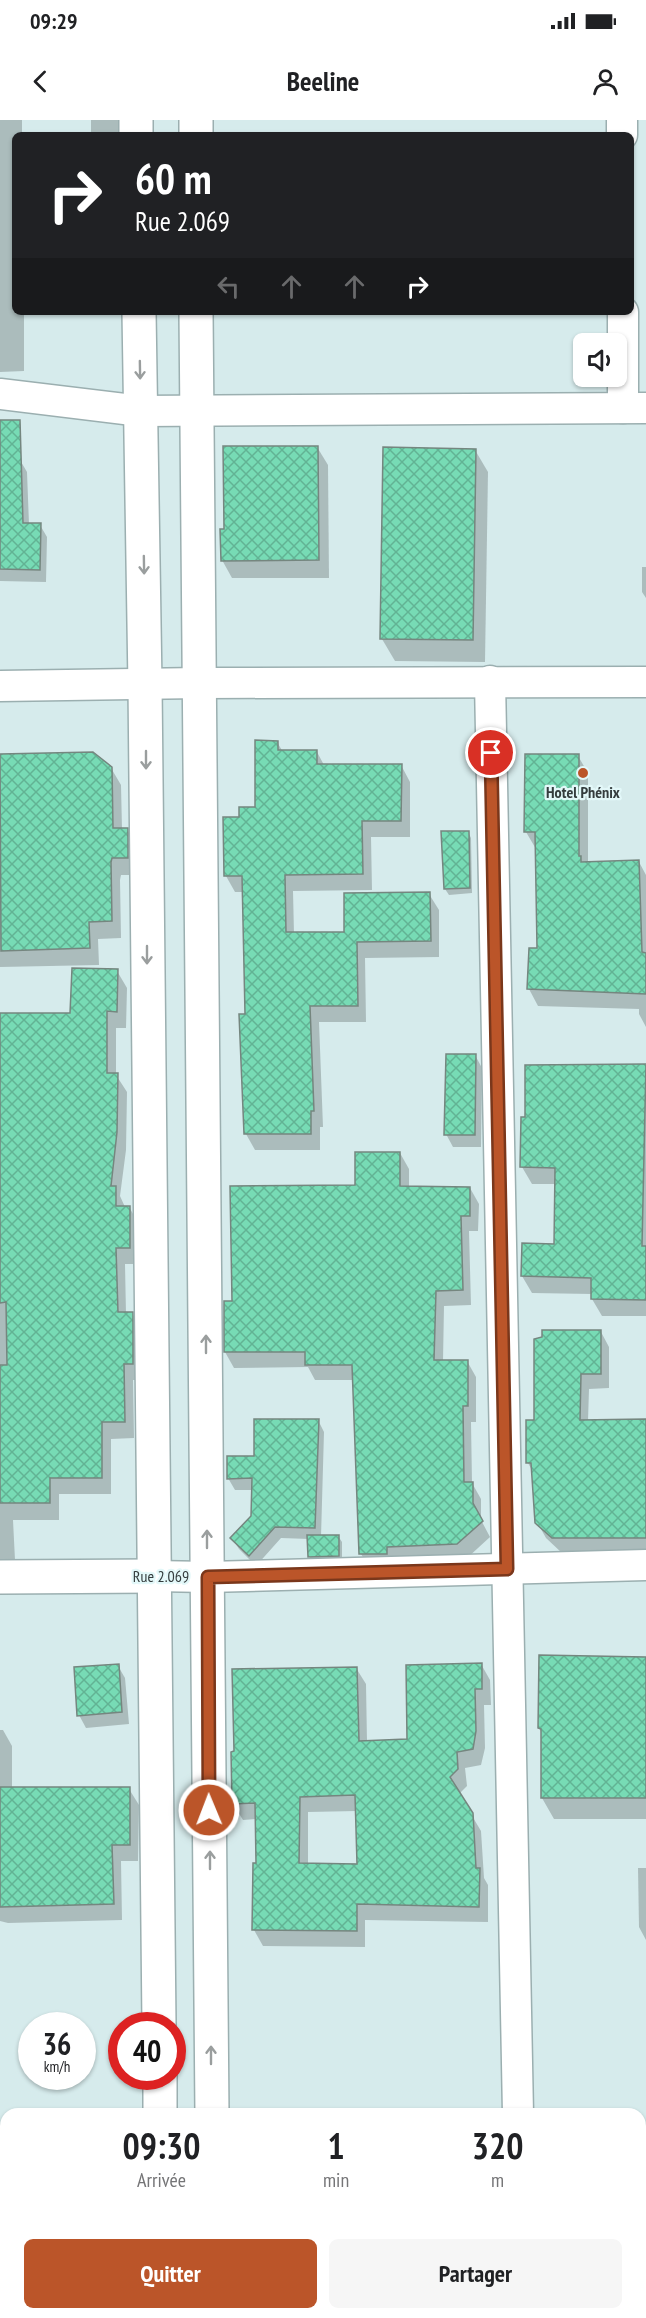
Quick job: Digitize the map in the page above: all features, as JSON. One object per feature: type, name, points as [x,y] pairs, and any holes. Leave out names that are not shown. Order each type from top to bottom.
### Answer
[{"type":"street","points":[[139,315],[159,2012]]},
{"type":"street","points":[[196,315],[212,2108]]},
{"type":"street","points":[[0,394],[141,411],[635,408],[623,315]]},
{"type":"street","points":[[0,686],[490,681],[646,682]]},
{"type":"street","points":[[490,681],[518,2108]]},
{"type":"street","name":"Rue 2.069","points":[[0,1577],[208,1577],[646,1565]]},
{"type":"street","points":[[160,2090],[160,2108]]},
{"type":"building","points":[[0,420],[20,420],[23,523],[41,523],[40,570],[0,569]]},
{"type":"building","points":[[223,446],[318,446],[319,560],[221,561],[220,529],[224,529]]},
{"type":"building","points":[[383,447],[476,449],[473,640],[380,639]]},
{"type":"building","points":[[255,740],[278,741],[278,750],[317,750],[317,764],[402,764],[401,821],[362,821],[363,874],[285,875],[286,932],[344,932],[344,893],[430,892],[431,941],[357,942],[358,1006],[310,1006],[314,1111],[311,1111],[311,1134],[244,1134],[239,1014],[245,1014],[242,876],[224,876],[223,817],[239,817],[239,807],[255,807]]},
{"type":"building","points":[[93,752],[112,767],[113,828],[128,828],[128,858],[112,858],[111,862],[112,921],[89,922],[90,948],[1,951],[0,754]]},
{"type":"building","points":[[525,754],[579,754],[579,856],[581,856],[581,862],[639,860],[642,952],[646,953],[646,994],[527,989],[529,948],[537,948],[535,832],[524,832]]},
{"type":"building","points":[[441,831],[469,831],[470,888],[444,889]]},
{"type":"building","points":[[72,968],[118,969],[117,1012],[107,1011],[107,1073],[118,1073],[117,1132],[111,1186],[116,1186],[116,1206],[130,1206],[130,1248],[116,1248],[118,1312],[133,1312],[133,1364],[124,1364],[125,1422],[102,1422],[102,1478],[50,1478],[50,1503],[0,1503],[0,1365],[7,1365],[6,1302],[0,1303],[0,1013],[70,1013]]},
{"type":"building","points":[[446,1054],[476,1054],[475,1135],[444,1135]]},
{"type":"building","points":[[646,1064],[642,1246],[646,1246],[646,1300],[591,1299],[591,1278],[521,1276],[522,1243],[554,1244],[555,1168],[520,1167],[521,1117],[525,1117],[525,1065]]},
{"type":"building","points":[[355,1152],[400,1152],[400,1186],[470,1187],[470,1216],[461,1216],[463,1290],[436,1291],[434,1360],[468,1360],[468,1406],[463,1406],[464,1482],[473,1482],[473,1503],[483,1521],[457,1544],[387,1547],[387,1554],[359,1554],[352,1365],[305,1365],[305,1352],[224,1352],[224,1301],[232,1301],[230,1186],[355,1185]]},
{"type":"building","points":[[542,1330],[601,1330],[601,1374],[581,1374],[580,1420],[646,1419],[646,1538],[552,1538],[535,1523],[531,1463],[526,1463],[526,1420],[534,1420],[534,1339],[542,1337]]},
{"type":"building","points":[[254,1419],[319,1419],[315,1528],[275,1527],[249,1556],[230,1538],[251,1516],[252,1478],[227,1479],[227,1456],[254,1456]]},
{"type":"building","points":[[307,1535],[339,1535],[339,1556],[308,1557]]},
{"type":"building","points":[[539,1655],[646,1657],[646,1798],[541,1798],[541,1729],[538,1728]]},
{"type":"building","points":[[482,1663],[482,1689],[475,1689],[476,1731],[473,1749],[457,1752],[458,1769],[450,1777],[473,1813],[476,1868],[480,1868],[479,1907],[357,1904],[357,1931],[252,1930],[253,1863],[256,1863],[255,1803],[232,1804],[231,1752],[234,1751],[232,1669],[357,1667],[359,1741],[407,1739],[406,1665]],"holes":[[[355,1795],[357,1864],[299,1863],[300,1797]]]},
{"type":"building","points":[[119,1664],[122,1712],[77,1716],[74,1667]]},
{"type":"building","points":[[0,1787],[130,1787],[130,1845],[112,1845],[114,1904],[0,1907]]},
{"type":"place","name":"Hotel Phénix","points":[[583,773]]},
{"type":"route","points":[[209,1810],[208,1577],[507,1569],[491,753]]}]
